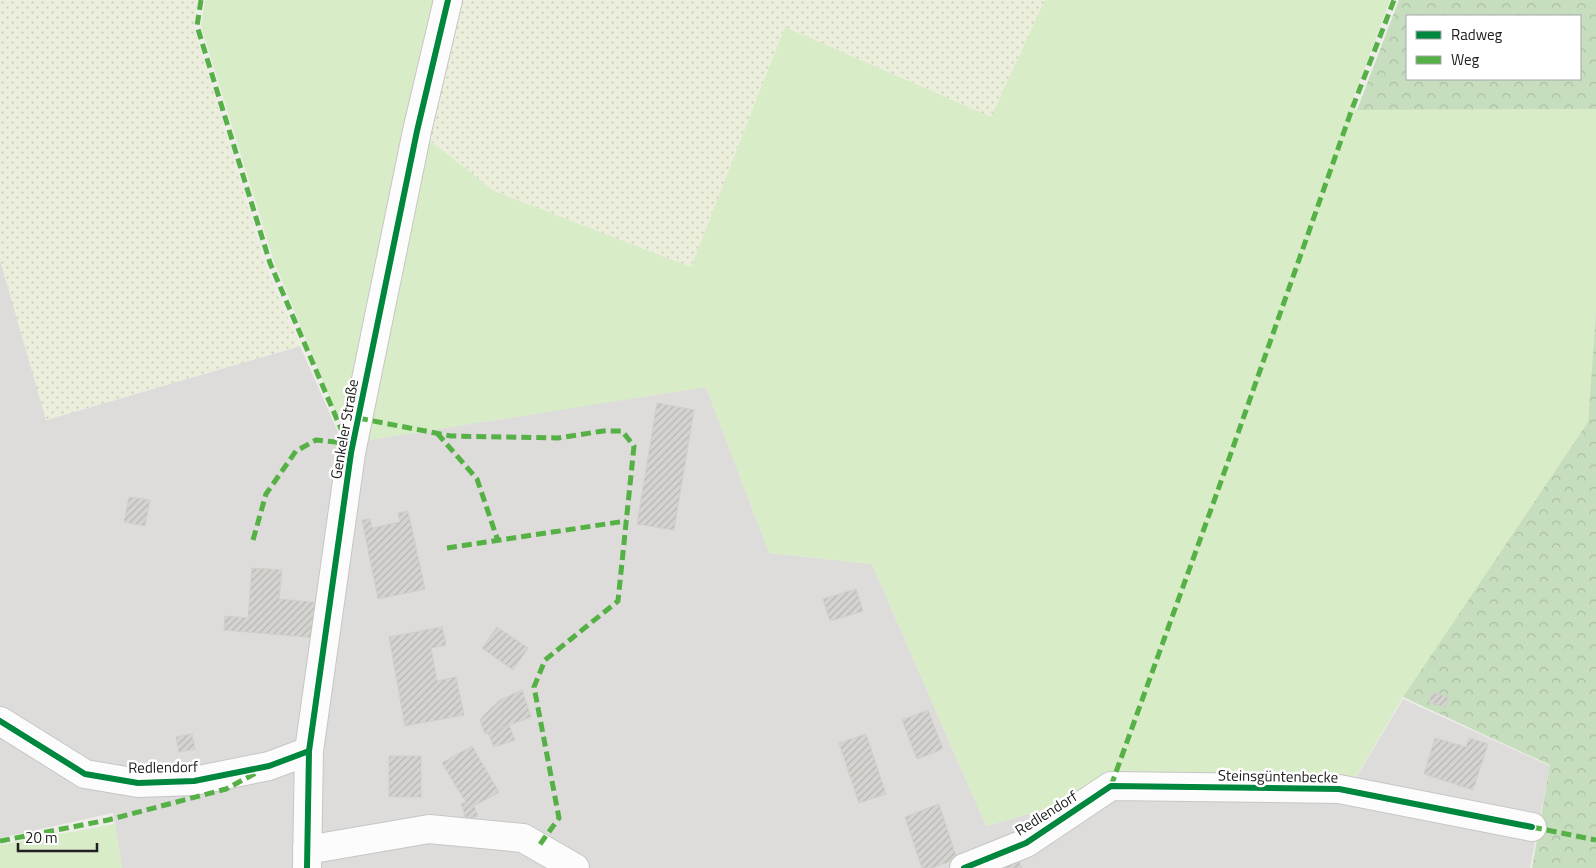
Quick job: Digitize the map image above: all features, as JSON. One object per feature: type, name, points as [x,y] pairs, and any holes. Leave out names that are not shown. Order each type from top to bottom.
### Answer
[{"type":"street","name":"Genkeler Straße","points":[[307,859],[309,751],[351,453],[417,131],[448,0]]},
{"type":"street","name":"Redlendorf","points":[[0,721],[85,774],[138,783],[204,779],[269,766],[309,751]]},
{"type":"street","name":"Redlendorf","points":[[964,868],[1026,843],[1111,786]]},
{"type":"street","name":"Steinsgüntenbecke","points":[[1111,786],[1340,789],[1532,827]]},
{"type":"street","points":[[307,859],[429,829],[523,838],[575,868]]},
{"type":"shaded area","points":[[0,260],[47,420],[300,346],[345,448],[363,441],[706,387],[769,553],[872,564],[986,826],[1111,791],[1345,796],[1403,699],[1550,766],[1530,868],[122,868],[113,813],[0,838]]},
{"type":"green space","points":[[0,0],[198,0],[194,27],[265,266],[300,346],[46,420],[0,260]]},
{"type":"green space","points":[[205,0],[442,0],[347,440],[274,261],[201,26]]},
{"type":"green space","points":[[455,0],[1045,0],[991,117],[785,27],[691,267],[494,191],[423,135]]},
{"type":"green space","points":[[1045,0],[1390,0],[1350,107],[1357,110],[1596,109],[1596,312],[1588,422],[1403,697],[1351,785],[1088,797],[986,826],[872,564],[769,553],[706,387],[363,441],[423,135],[494,191],[691,267],[785,27],[991,117]]},
{"type":"green space","points":[[1399,0],[1596,0],[1596,109],[1357,110]]},
{"type":"green space","points":[[1596,312],[1596,868],[1532,868],[1550,765],[1403,697],[1588,422]]},
{"type":"green space","points":[[115,824],[122,868],[0,868],[0,845]]},
{"type":"building","points":[[657,403],[694,410],[674,530],[637,524]]},
{"type":"building","points":[[129,497],[150,500],[145,526],[124,522]]},
{"type":"building","points":[[408,511],[425,589],[378,599],[362,520],[370,519],[372,528],[400,522],[398,513]]},
{"type":"building","points":[[252,568],[282,570],[279,599],[320,603],[317,638],[224,630],[225,616],[248,618]]},
{"type":"building","points":[[856,589],[863,611],[830,621],[823,599]]},
{"type":"building","points":[[442,627],[446,645],[431,648],[437,681],[456,677],[464,715],[405,726],[389,637]]},
{"type":"building","points":[[497,627],[528,648],[513,670],[482,648]]},
{"type":"building","points":[[522,690],[531,717],[485,734],[480,720],[500,700]]},
{"type":"building","points":[[1432,692],[1448,697],[1445,707],[1429,702]]},
{"type":"building","points":[[928,710],[943,749],[917,759],[902,720]]},
{"type":"building","points":[[509,725],[515,740],[494,747],[488,733]]},
{"type":"building","points":[[192,734],[195,749],[179,752],[176,737]]},
{"type":"building","points":[[866,734],[886,794],[859,803],[839,743]]},
{"type":"building","points":[[1435,738],[1466,747],[1469,738],[1488,744],[1473,790],[1424,774]]},
{"type":"building","points":[[472,746],[499,792],[474,806],[478,816],[466,819],[461,804],[466,802],[442,763]]},
{"type":"building","points":[[389,756],[421,756],[421,797],[389,797]]},
{"type":"building","points":[[939,804],[957,859],[932,868],[922,868],[905,817]]},
{"type":"building","points":[[1016,854],[1022,868],[986,868]]},
{"type":"marked path","points":[[201,0],[197,26],[270,263],[351,452]]},
{"type":"marked path","points":[[1111,786],[1218,490],[1352,109],[1394,0]]},
{"type":"marked path","points":[[358,418],[451,436],[558,438],[603,431],[622,431],[634,446],[618,601],[545,660],[534,687],[559,818],[538,847]]},
{"type":"marked path","points":[[437,433],[477,479],[498,541]]},
{"type":"marked path","points":[[253,540],[266,494],[296,451],[316,440],[346,443]]},
{"type":"marked path","points":[[447,548],[626,521]]},
{"type":"marked path","points":[[0,841],[108,820],[226,789],[256,773]]},
{"type":"marked path","points":[[1532,827],[1596,840]]},
{"type":"cycle path","points":[[307,868],[309,751],[351,453],[417,131],[448,0]]},
{"type":"cycle path","points":[[0,721],[85,774],[138,783],[194,781],[269,766],[309,751]]},
{"type":"cycle path","points":[[964,868],[1026,843],[1111,786],[1339,789],[1532,827]]}]
